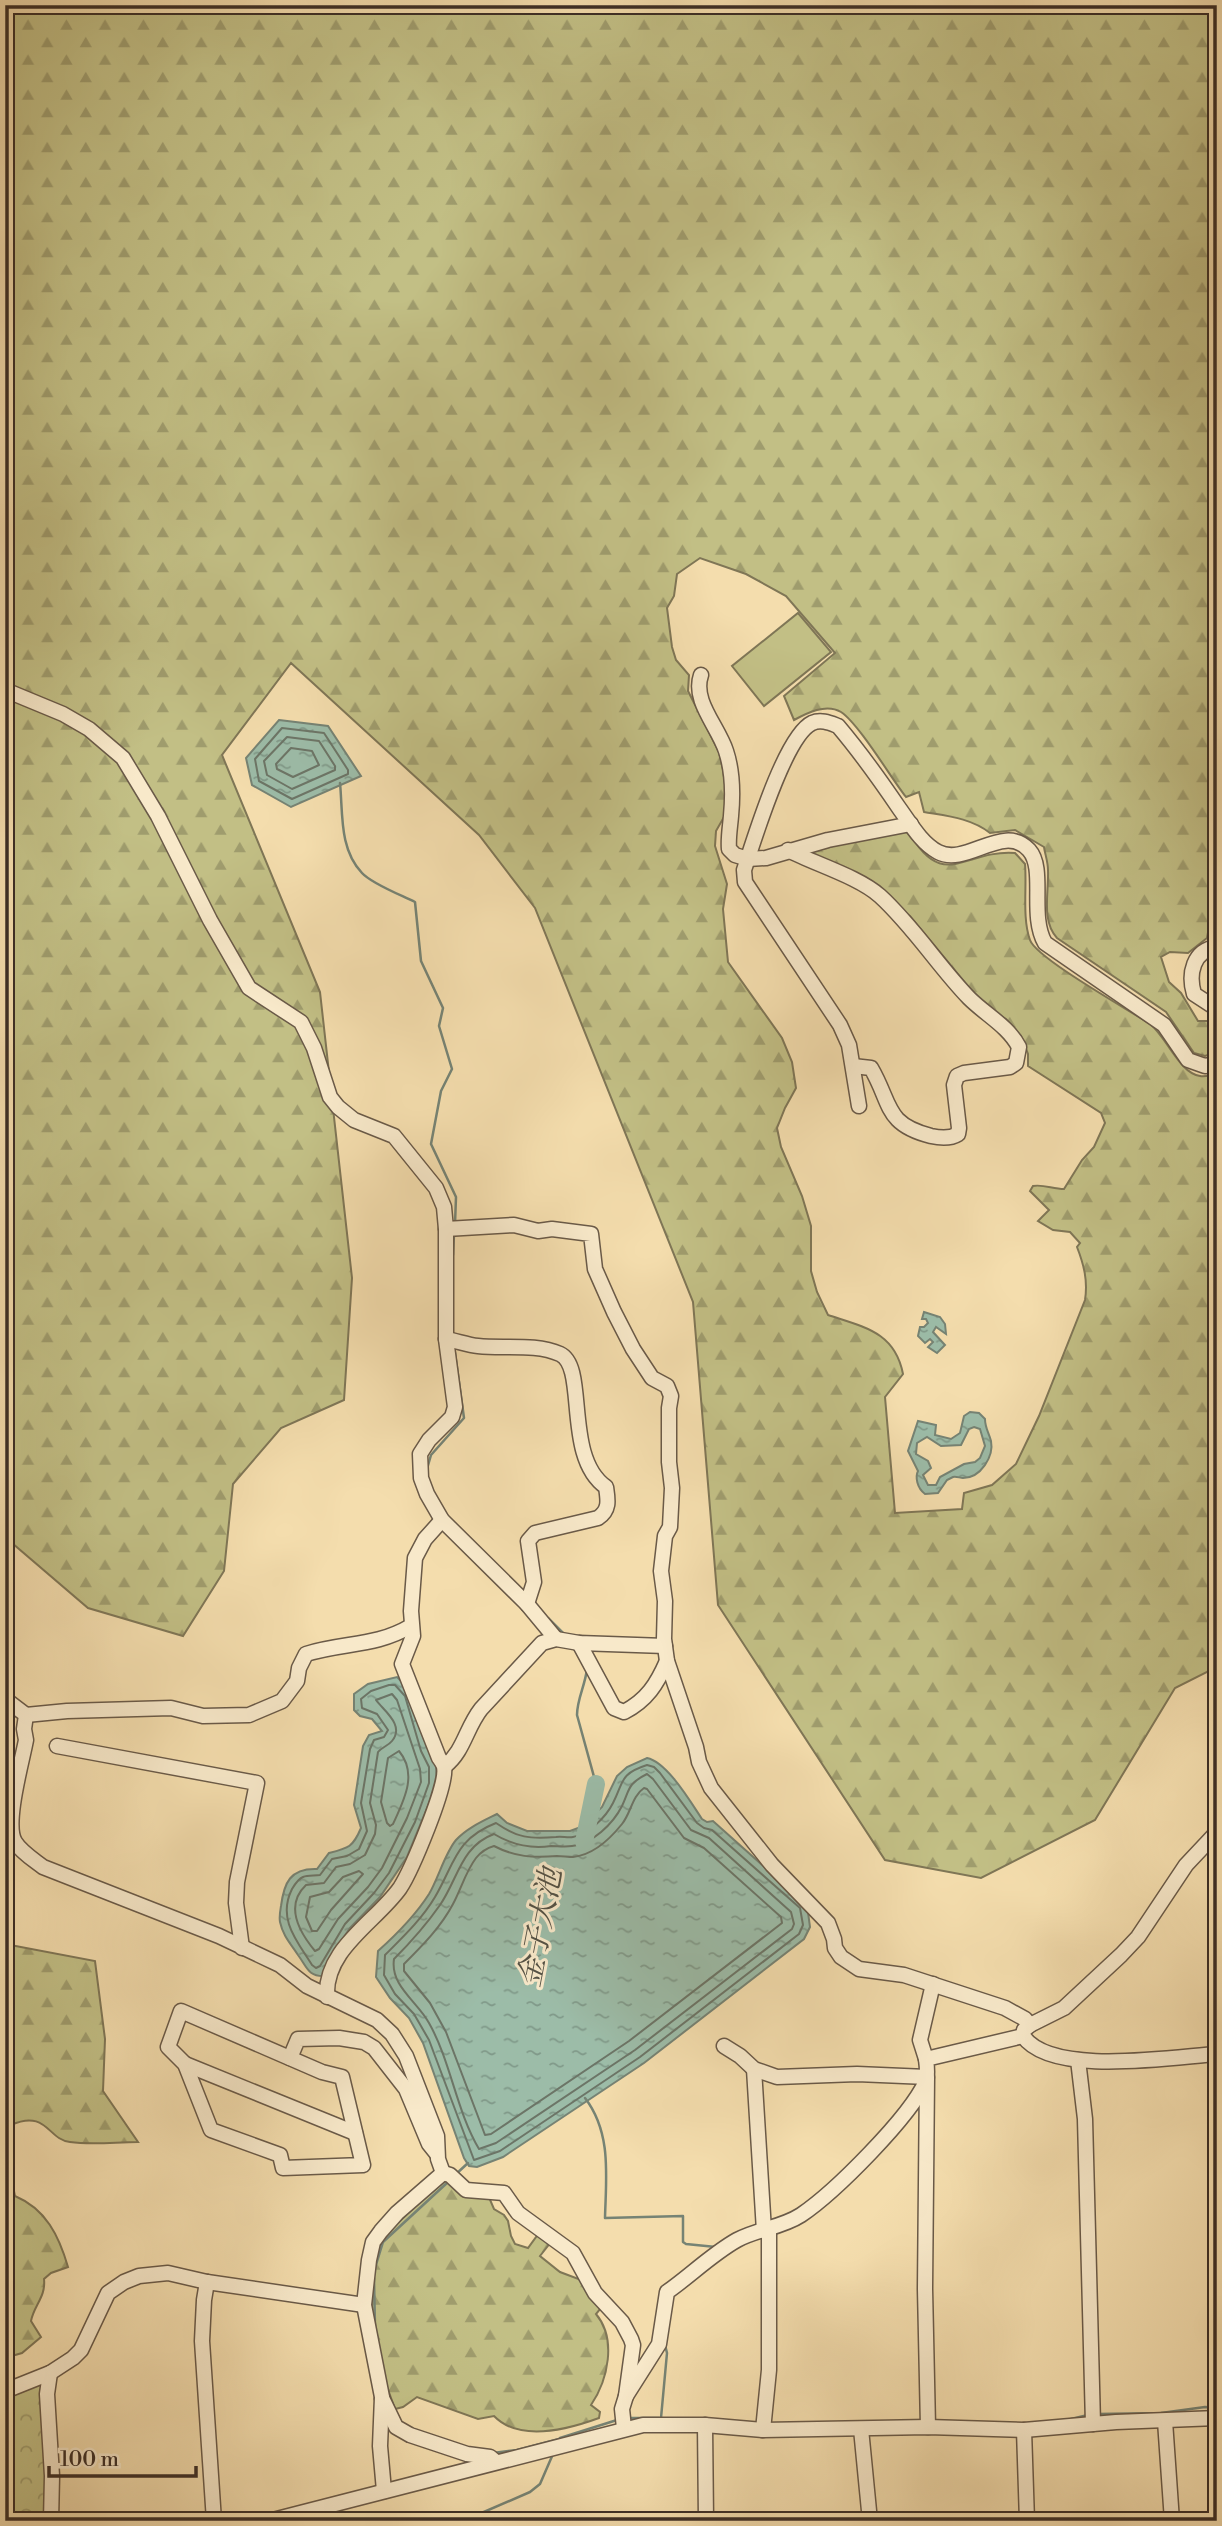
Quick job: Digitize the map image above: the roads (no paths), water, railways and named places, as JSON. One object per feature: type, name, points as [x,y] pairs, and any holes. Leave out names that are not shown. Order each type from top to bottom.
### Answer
[{"type":"street","points":[[701,675],[697,687],[701,700],[726,749],[730,764],[733,798],[728,839],[729,849],[735,855],[747,859],[766,858],[854,834],[911,824]]},
{"type":"street","points":[[5,690],[63,714],[89,729],[122,758],[158,816],[210,920],[249,988],[301,1022],[314,1048],[330,1097],[338,1107],[354,1120],[394,1136],[436,1188],[444,1207],[446,1230],[446,1339],[455,1407],[452,1417],[429,1440],[420,1454],[421,1478],[442,1520],[528,1599],[556,1639]]},
{"type":"street","points":[[859,1106],[849,1045],[840,1025],[744,882],[747,859],[791,747],[802,731],[814,722],[822,721],[838,726],[927,844],[941,854],[953,856],[1005,841],[1016,842],[1030,851],[1035,865],[1037,921],[1039,933],[1045,943],[1164,1025],[1188,1060],[1205,1066],[1217,1064]]},
{"type":"street","points":[[788,850],[867,887],[880,896],[969,998],[1009,1032],[1019,1047],[1016,1063],[1010,1067],[957,1076],[954,1085],[959,1128],[958,1134],[953,1137],[934,1137],[904,1127],[887,1103],[871,1068],[853,1066]]},
{"type":"street","points":[[1217,947],[1209,948],[1199,955],[1190,974],[1194,994],[1217,1009]]},
{"type":"street","points":[[446,1230],[514,1225],[538,1231],[552,1229],[591,1234],[595,1269],[626,1336],[652,1378],[667,1385],[671,1396],[670,1527],[665,1536],[661,1571],[665,1601],[666,1653],[699,1762],[711,1788],[772,1865],[828,1923],[835,1948],[841,1957],[859,1969],[904,1975],[1005,2008],[1025,2019],[1027,2031],[1038,2050],[1078,2060],[1145,2062],[1217,2054]]},
{"type":"street","points":[[446,1339],[478,1346],[546,1350],[562,1355],[569,1362],[576,1388],[575,1409],[579,1436],[591,1473],[606,1487],[608,1505],[605,1513],[598,1518],[535,1533],[528,1541],[534,1582],[528,1599]]},
{"type":"street","points":[[327,1997],[326,1985],[343,1950],[401,1885],[437,1804],[443,1783],[444,1766],[402,1664],[413,1636],[411,1626],[415,1558],[425,1539],[442,1520]]},
{"type":"street","points":[[5,1699],[26,1715],[171,1708],[203,1716],[249,1715],[282,1700],[297,1681],[299,1668],[306,1654],[330,1647],[378,1642],[411,1626]]},
{"type":"street","points":[[444,1766],[457,1756],[473,1720],[497,1689],[542,1643],[556,1639],[666,1653]]},
{"type":"street","points":[[579,1643],[614,1708],[624,1712],[638,1705],[657,1684],[666,1653]]},
{"type":"street","points":[[26,1715],[26,1740],[11,1815],[10,1840],[43,1867],[219,1936],[280,1965],[307,1986],[327,1997],[377,2020],[392,2034],[406,2056],[437,2136],[443,2173]]},
{"type":"street","points":[[57,1746],[257,1783],[237,1882],[236,1903],[242,1948]]},
{"type":"street","points":[[926,2059],[1027,2031],[1064,2008],[1138,1937],[1186,1865],[1217,1832]]},
{"type":"street","points":[[928,2427],[925,2289],[927,2077],[926,2059],[920,2040],[933,1984]]},
{"type":"street","points":[[181,2011],[290,2059],[342,2077],[363,2165],[283,2168],[280,2155],[211,2130],[185,2064],[168,2046],[181,2011]]},
{"type":"street","points":[[290,2059],[298,2039],[339,2038],[364,2042],[374,2048],[405,2089],[429,2144],[438,2155]]},
{"type":"street","points":[[724,2046],[754,2069],[786,2079],[857,2074],[927,2077]]},
{"type":"street","points":[[1078,2060],[1085,2119],[1093,2424]]},
{"type":"street","points":[[185,2064],[355,2133]]},
{"type":"street","points":[[754,2069],[767,2230],[769,2370],[763,2430]]},
{"type":"street","points":[[626,2396],[659,2344],[667,2292],[739,2239],[803,2214],[896,2124],[916,2098],[927,2077]]},
{"type":"street","points":[[384,2491],[380,2446],[382,2397],[364,2305],[369,2260],[373,2242],[397,2213],[443,2173]]},
{"type":"street","points":[[443,2173],[450,2175],[466,2190],[504,2193],[518,2213],[573,2253],[595,2293],[622,2322],[631,2339],[626,2396],[622,2409],[624,2428]]},
{"type":"street","points":[[5,2391],[50,2373],[73,2358],[81,2350],[108,2293],[124,2282],[146,2275],[168,2273],[207,2282],[364,2305]]},
{"type":"street","points":[[207,2282],[202,2341],[214,2521]]},
{"type":"street","points":[[50,2373],[47,2394],[52,2476],[51,2521]]},
{"type":"street","points":[[382,2397],[396,2427],[410,2435],[467,2454],[490,2457],[496,2462]]},
{"type":"street","points":[[269,2521],[643,2425],[705,2425],[763,2430],[928,2427],[1024,2430],[1217,2418]]},
{"type":"street","points":[[1165,2421],[1172,2521]]},
{"type":"street","points":[[705,2425],[706,2521]]},
{"type":"street","points":[[861,2429],[870,2521]]},
{"type":"street","points":[[1024,2430],[1027,2521]]},
{"type":"water","points":[[279,720],[328,726],[361,776],[291,807],[252,785],[246,758]]},
{"type":"water","points":[[924,1312],[940,1317],[945,1324],[946,1334],[936,1327],[933,1332],[945,1345],[937,1353],[928,1347],[933,1342],[930,1339],[925,1343],[918,1336],[920,1327],[928,1323],[926,1319],[922,1319]]},
{"type":"water","points":[[970,1412],[979,1413],[985,1419],[991,1447],[985,1465],[969,1477],[953,1477],[947,1480],[938,1493],[925,1494],[918,1486],[918,1471],[908,1451],[918,1421],[936,1425],[935,1435],[951,1439],[960,1433],[964,1416]],"holes":[[[969,1429],[980,1429],[985,1446],[980,1458],[940,1477],[936,1485],[928,1485],[923,1475],[931,1468],[928,1461],[916,1454],[917,1443],[927,1437],[941,1446],[961,1445]]]},
{"type":"water","points":[[397,1677],[411,1691],[436,1765],[437,1784],[407,1857],[380,1897],[350,1928],[338,1946],[325,1976],[315,1975],[306,1967],[281,1927],[284,1890],[295,1874],[317,1869],[329,1853],[349,1846],[358,1834],[361,1828],[354,1805],[363,1746],[369,1735],[382,1731],[372,1719],[360,1716],[354,1710],[354,1694],[368,1684]]},
{"type":"water","points":[[647,1758],[655,1761],[670,1774],[702,1819],[713,1821],[807,1905],[810,1927],[804,1939],[644,2063],[503,2157],[477,2167],[469,2166],[423,2043],[409,2018],[390,1998],[376,1977],[378,1951],[424,1902],[452,1845],[465,1832],[497,1814],[507,1823],[527,1831],[570,1831],[581,1827],[602,1807],[617,1776],[627,1767]]},
{"type":"waterway","points":[[340,783],[349,853],[367,877],[415,902],[421,961],[443,1008],[439,1026],[452,1069],[441,1091],[431,1144],[456,1197],[455,1224]]},
{"type":"waterway","points":[[453,1255],[454,1234]]},
{"type":"waterway","points":[[427,1469],[431,1455],[464,1418],[454,1346]]},
{"type":"waterway","points":[[548,1618],[565,1635]]},
{"type":"waterway","points":[[587,1669],[577,1715],[596,1784]]},
{"type":"waterway","name":"金子大池","points":[[584,1842],[596,1784]]},
{"type":"waterway","points":[[585,2098],[600,2126],[606,2156],[605,2218],[683,2216],[683,2242],[716,2247]]},
{"type":"waterway","points":[[455,2175],[468,2163]]},
{"type":"waterway","points":[[375,2268],[383,2242],[448,2182]]},
{"type":"waterway","points":[[374,2278],[375,2327]]},
{"type":"waterway","points":[[661,2418],[667,2353],[665,2345]]},
{"type":"waterway","points":[[1098,2414],[1161,2413],[1217,2408]]},
{"type":"waterway","points":[[1071,2419],[1088,2415]]},
{"type":"waterway","points":[[627,2418],[659,2418]]},
{"type":"waterway","points":[[560,2438],[617,2420]]},
{"type":"waterway","points":[[493,2453],[559,2439]]},
{"type":"waterway","points":[[463,2521],[530,2492],[540,2484],[553,2454]]}]
